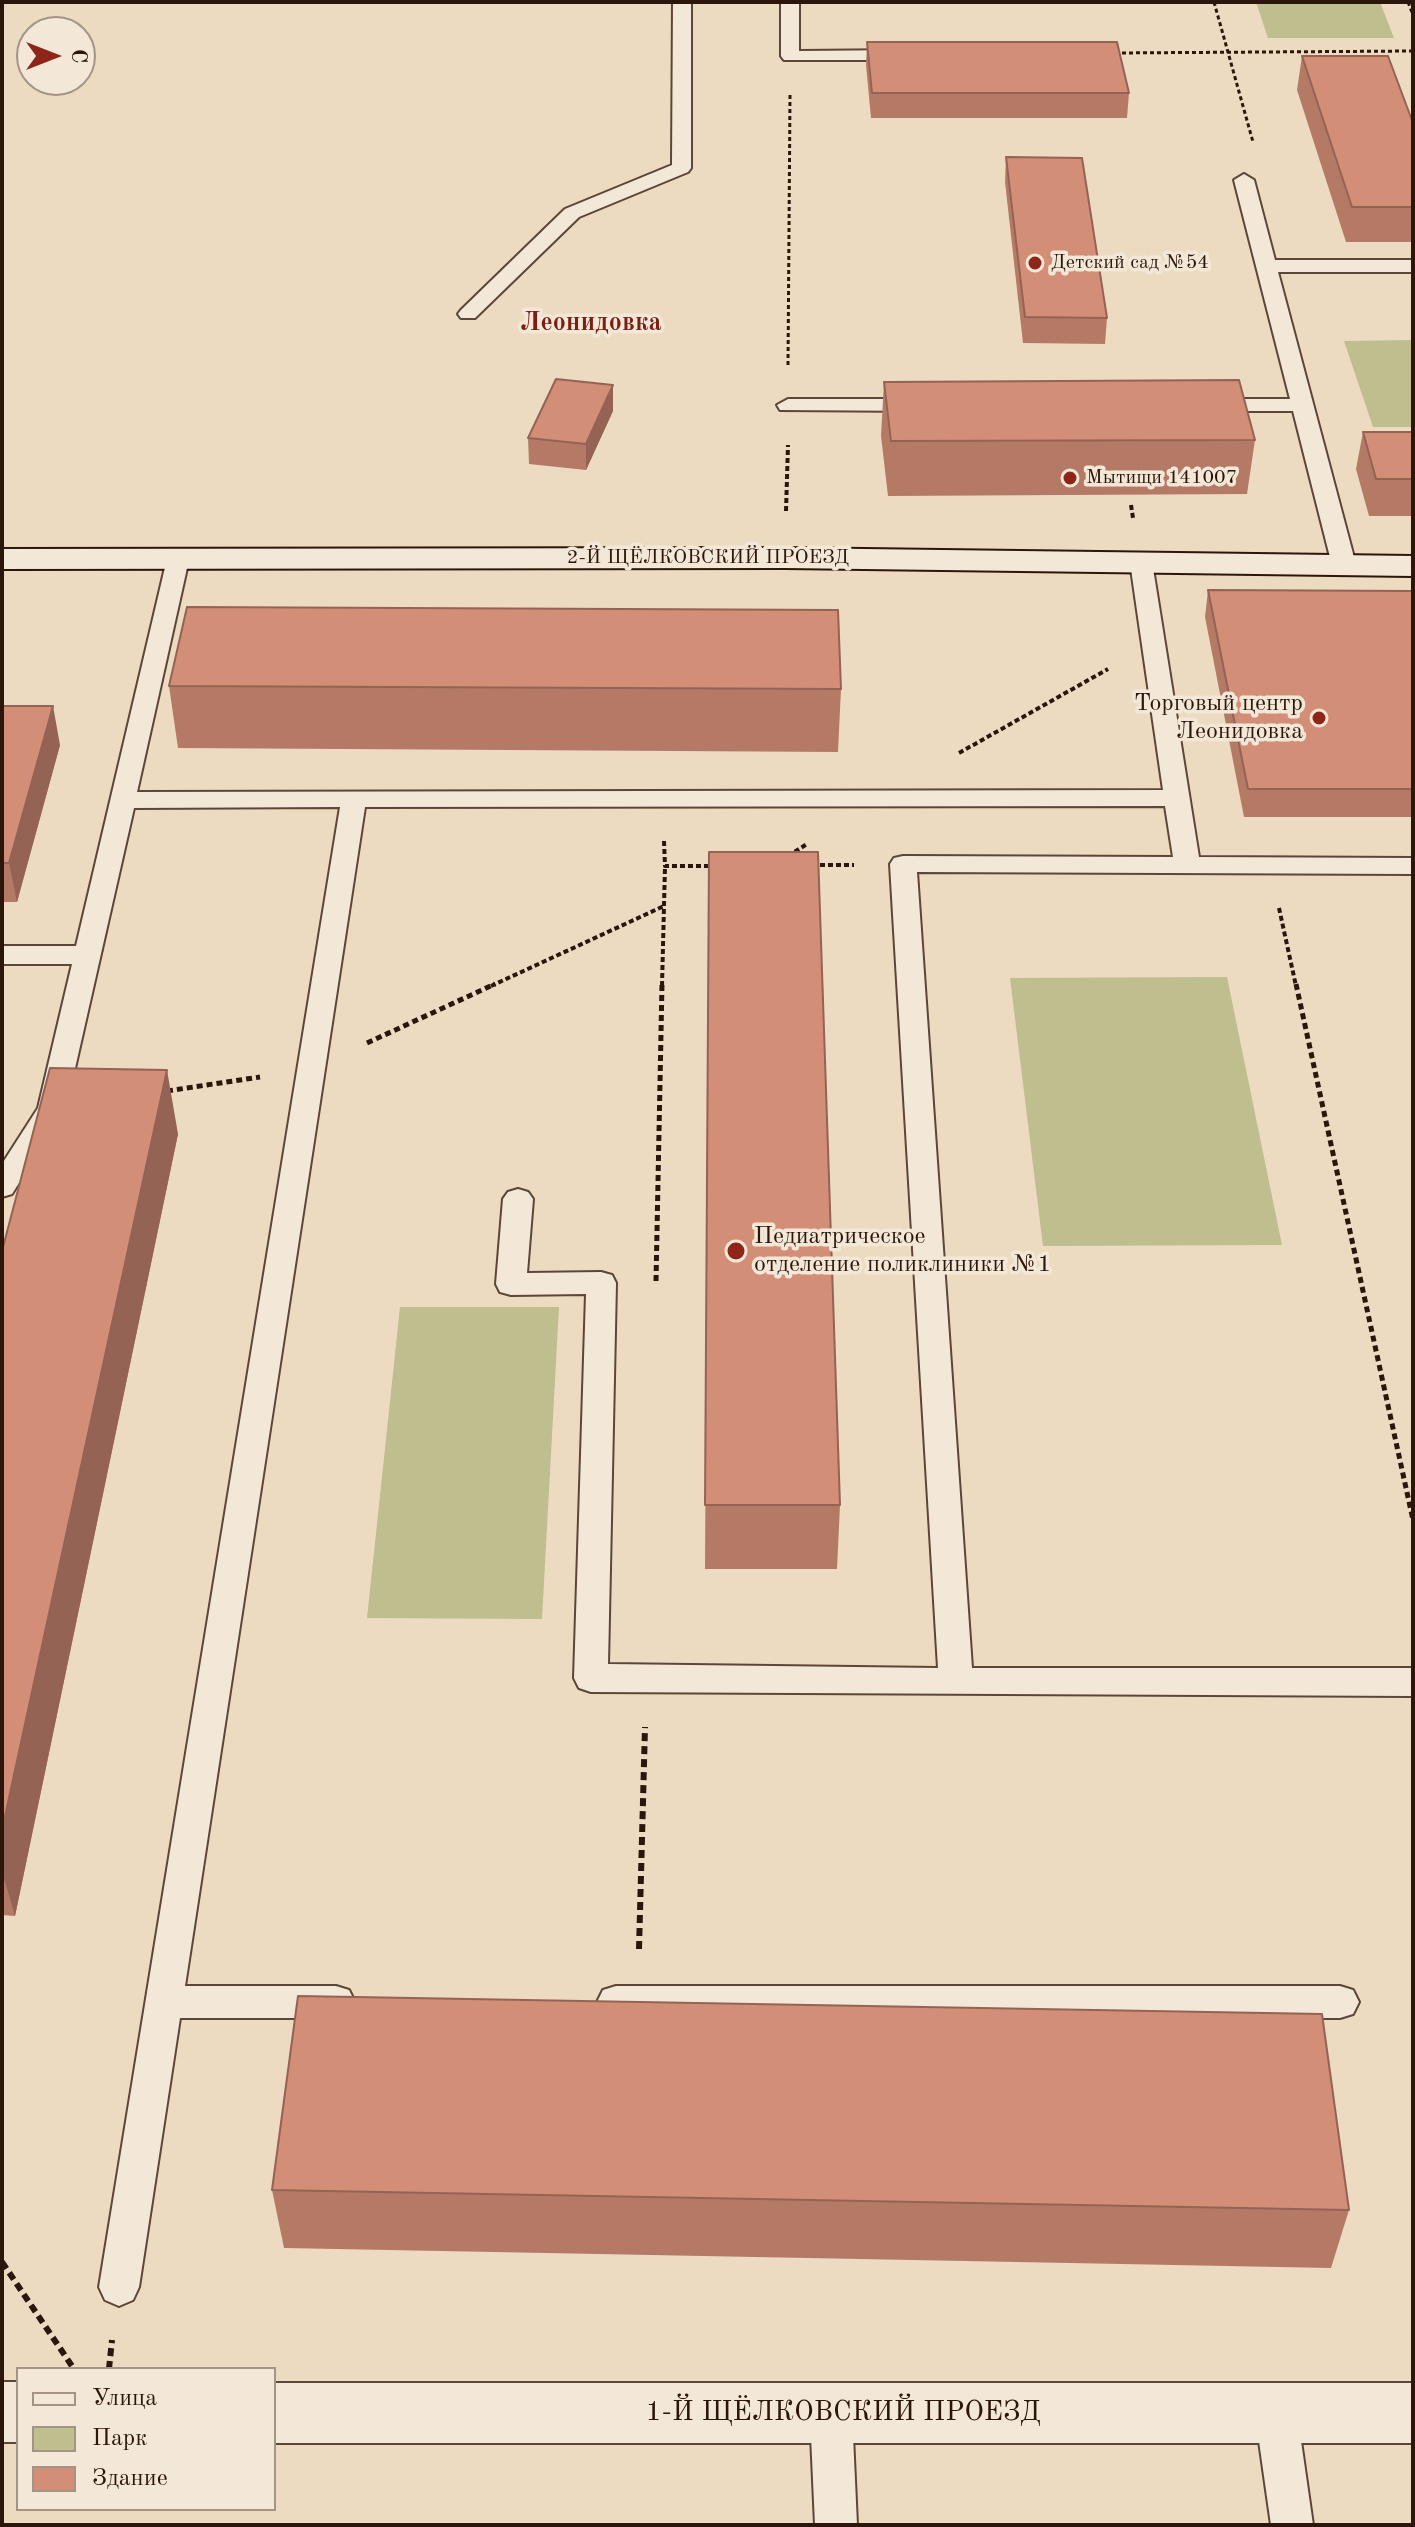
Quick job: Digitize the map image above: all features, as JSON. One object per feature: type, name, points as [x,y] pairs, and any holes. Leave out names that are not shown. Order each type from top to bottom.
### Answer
[{"type":"street","name":"2-Й ЩЁЛКОВСКИЙ ПРОЕЗД","points":[[2,559],[785,558],[1413,566]]},
{"type":"street","name":"1-Й ЩЁЛКОВСКИЙ ПРОЕЗД","points":[[276,2413],[1413,2413]]},
{"type":"lane","points":[[468,314],[572,213],[681,168],[682,2]]},
{"type":"lane","points":[[790,2],[790,56],[934,54]]},
{"type":"lane","points":[[1244,180],[1344,565]]},
{"type":"lane","points":[[1266,266],[1413,266]]},
{"type":"lane","points":[[788,382],[788,415],[944,405]]},
{"type":"lane","points":[[1178,405],[1302,405]]},
{"type":"lane","points":[[2,1187],[52,1108],[178,559]]},
{"type":"lane","points":[[1141,562],[1187,865]]},
{"type":"lane","points":[[123,800],[1177,798]]},
{"type":"lane","points":[[119,2287],[354,799]]},
{"type":"lane","points":[[956,1682],[903,864],[1413,866]]},
{"type":"lane","points":[[2,955],[87,955]]},
{"type":"lane","points":[[518,1199],[511,1284],[601,1283],[591,1678],[1413,1682]]},
{"type":"lane","points":[[162,2002],[368,2002]]},
{"type":"lane","points":[[575,2002],[1340,2002]]},
{"type":"lane","points":[[831,2413],[836,2525]]},
{"type":"lane","points":[[1276,2413],[1292,2525]]},
{"type":"path","points":[[1214,2],[1253,144]]},
{"type":"path","points":[[1408,2],[1413,15]]},
{"type":"path","points":[[1110,53],[1413,51]]},
{"type":"path","points":[[788,382],[790,56]]},
{"type":"path","points":[[785,558],[788,415]]},
{"type":"path","points":[[656,1285],[665,866],[663,799]]},
{"type":"path","points":[[802,865],[903,864]]},
{"type":"path","points":[[665,866],[727,866]]},
{"type":"path","points":[[1270,866],[1413,1520]]},
{"type":"path","points":[[638,2002],[647,1679]]},
{"type":"path","points":[[2,2262],[73,2367]]},
{"type":"green space","points":[[1256,2],[1380,2],[1394,38],[1268,38]]},
{"type":"green space","points":[[1413,340],[1413,427],[1373,427],[1344,341]]},
{"type":"green space","points":[[1227,977],[1282,1245],[1043,1246],[1010,978]]},
{"type":"green space","points":[[400,1307],[559,1307],[542,1619],[367,1618]]},
{"type":"building","points":[[867,42],[1117,42],[1129,93],[872,93]]},
{"type":"building","points":[[1302,56],[1388,56],[1413,123],[1413,207],[1352,207]]},
{"type":"building","points":[[1006,157],[1082,158],[1107,318],[1025,317]]},
{"type":"building","points":[[556,379],[613,385],[586,444],[528,438]]},
{"type":"building","points":[[1239,380],[1255,440],[891,441],[884,382]]},
{"type":"building","points":[[1363,432],[1413,432],[1413,479],[1376,479]]},
{"type":"building","name":"Торговый центр Леонидовка","points":[[1208,590],[1413,591],[1413,789],[1248,789]]},
{"type":"building","points":[[187,607],[838,610],[841,689],[169,686]]},
{"type":"building","points":[[2,706],[53,706],[9,863],[2,863]]},
{"type":"building","points":[[709,852],[818,852],[840,1505],[705,1505]]},
{"type":"building","points":[[50,1068],[167,1070],[2,1830],[2,1251]]},
{"type":"building","points":[[298,1996],[1322,2014],[1349,2210],[272,2190]]},
{"type":"place","name":"Детский сад №54","points":[[1035,263]]},
{"type":"place","name":"Мытищи 141007","points":[[1070,478]]},
{"type":"place","name":"Торговый центр Леонидовка","points":[[1319,718]]},
{"type":"place","name":"Педиатрическое отделение поликлиники №1","points":[[736,1251]]},
{"type":"district","name":"Леонидовка","points":[[591,323]]}]
